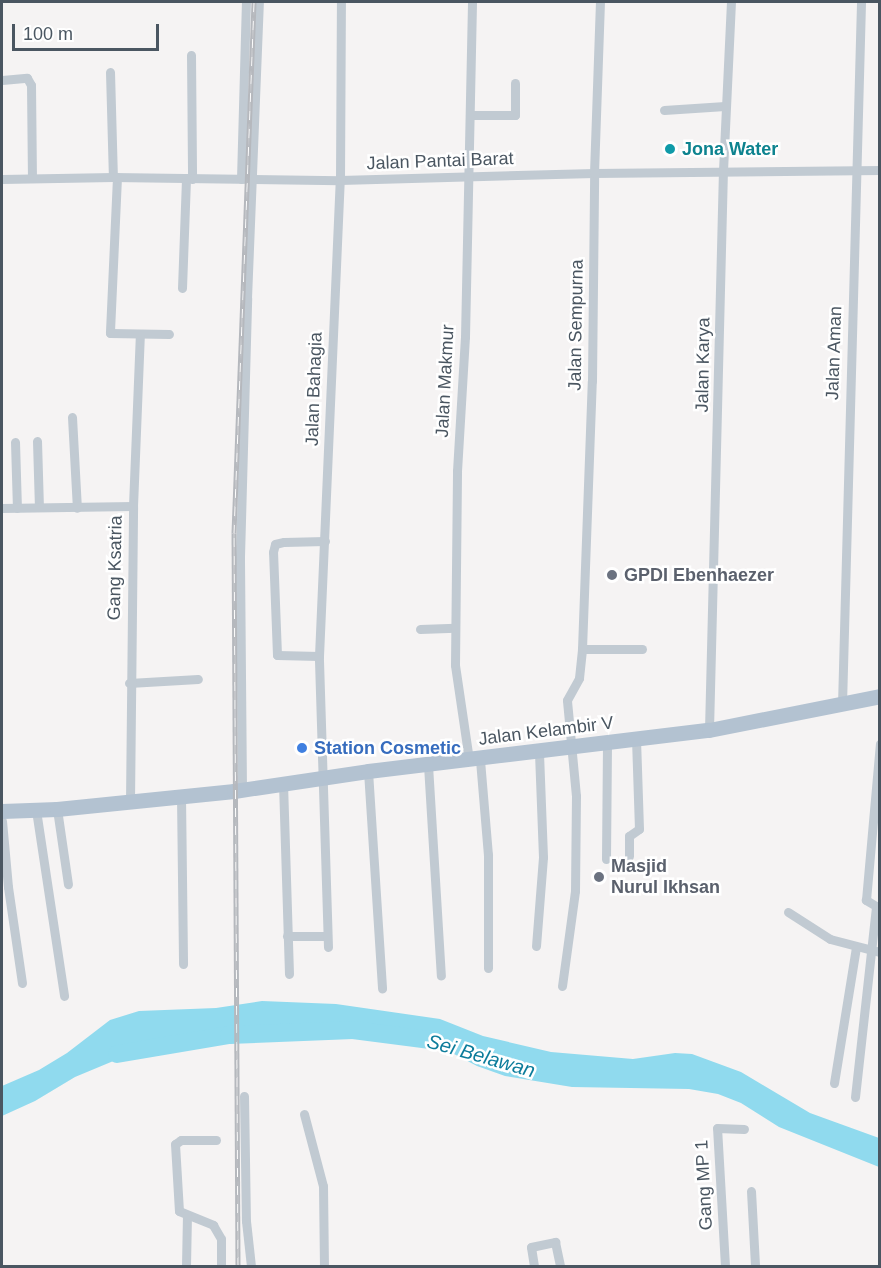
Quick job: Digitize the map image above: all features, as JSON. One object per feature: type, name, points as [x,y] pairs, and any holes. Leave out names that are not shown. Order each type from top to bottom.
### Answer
[{"type":"main road","name":"Jalan Kelambir V","points":[[2,811],[57,809],[242,790],[368,771],[573,748],[710,730],[879,696]]},
{"type":"street","points":[[241,179],[246,2]]},
{"type":"street","points":[[242,790],[240,556],[247,298],[254,179],[259,2]]},
{"type":"street","name":"Jalan Bahagia","points":[[328,947],[319,656],[340,180],[341,2]]},
{"type":"street","name":"Jalan Makmur","points":[[472,2],[465,337],[456,471],[455,665],[474,760],[488,855],[488,968]]},
{"type":"street","name":"Jalan Sempurna","points":[[562,986],[575,891],[576,796],[567,700],[579,678],[582,649],[592,381],[594,173],[600,2]]},
{"type":"street","name":"Jalan Karya","points":[[710,730],[723,171],[731,2]]},
{"type":"street","name":"Jalan Aman","points":[[842,705],[861,2]]},
{"type":"street","points":[[182,288],[189,178],[191,56]]},
{"type":"street","points":[[110,72],[115,177],[110,331],[112,334],[170,334]]},
{"type":"street","points":[[2,80],[27,78],[31,85],[32,178]]},
{"type":"street","points":[[471,115],[515,114],[516,83]]},
{"type":"street","points":[[664,110],[725,106]]},
{"type":"street","name":"Jalan Pantai Barat","points":[[2,179],[115,177],[340,180],[594,173],[879,170]]},
{"type":"street","name":"Gang Ksatria","points":[[130,802],[129,683],[140,335]]},
{"type":"street","points":[[72,417],[77,508]]},
{"type":"street","points":[[37,441],[39,507]]},
{"type":"street","points":[[15,442],[17,508]]},
{"type":"street","points":[[2,508],[133,506]]},
{"type":"street","points":[[319,656],[276,655],[273,552],[276,544],[284,542],[325,541]]},
{"type":"street","points":[[420,629],[455,628]]},
{"type":"street","points":[[582,649],[642,650]]},
{"type":"street","points":[[129,683],[198,679]]},
{"type":"street","points":[[629,856],[629,836],[639,830],[636,739]]},
{"type":"street","points":[[606,858],[607,743]]},
{"type":"street","points":[[855,1097],[876,951],[876,905],[866,900],[879,744]]},
{"type":"street","points":[[536,946],[543,857],[539,751]]},
{"type":"street","points":[[428,765],[441,976]]},
{"type":"street","points":[[368,771],[382,989]]},
{"type":"street","points":[[283,783],[289,975]]},
{"type":"street","points":[[182,796],[183,964]]},
{"type":"street","points":[[57,809],[68,884]]},
{"type":"street","points":[[36,810],[64,996]]},
{"type":"street","points":[[2,821],[6,877],[22,982]]},
{"type":"street","points":[[788,912],[830,939],[876,951]]},
{"type":"street","points":[[287,936],[327,936]]},
{"type":"street","points":[[834,1083],[856,947]]},
{"type":"street","points":[[244,1096],[246,1221],[251,1266]]},
{"type":"street","points":[[304,1114],[323,1186],[324,1266]]},
{"type":"street","name":"Gang MP 1","points":[[725,1266],[717,1128],[744,1129]]},
{"type":"street","points":[[216,1140],[181,1140],[176,1144],[179,1211],[213,1224],[221,1239],[221,1266]]},
{"type":"street","points":[[751,1191],[755,1266]]},
{"type":"street","points":[[186,1266],[187,1215]]},
{"type":"street","points":[[534,1266],[531,1247],[555,1242],[560,1266]]},
{"type":"water","name":"Sei Belawan","points":[[262,1001],[336,1004],[440,1019],[483,1036],[551,1052],[633,1059],[675,1053],[692,1054],[741,1072],[810,1113],[879,1138],[879,1167],[779,1127],[741,1103],[718,1094],[689,1089],[572,1087],[505,1076],[477,1066],[433,1043],[390,1031],[263,1032],[193,1038],[147,1047],[75,1077],[35,1101],[2,1116],[2,1086],[39,1070],[67,1053],[110,1020],[139,1011],[216,1008]]},
{"type":"waterway","name":"Sei Belawan","points":[[117,1054],[229,1035],[353,1030],[438,1041]]},
{"type":"railway","points":[[238,1266],[234,533],[254,2]]},
{"type":"place","name":"Jona Water","points":[[670,149]]},
{"type":"place","name":"GPDI Ebenhaezer","points":[[612,575]]},
{"type":"place","name":"Station Cosmetic","points":[[302,748]]},
{"type":"place","name":"Masjid Nurul Ikhsan","points":[[599,877]]}]
